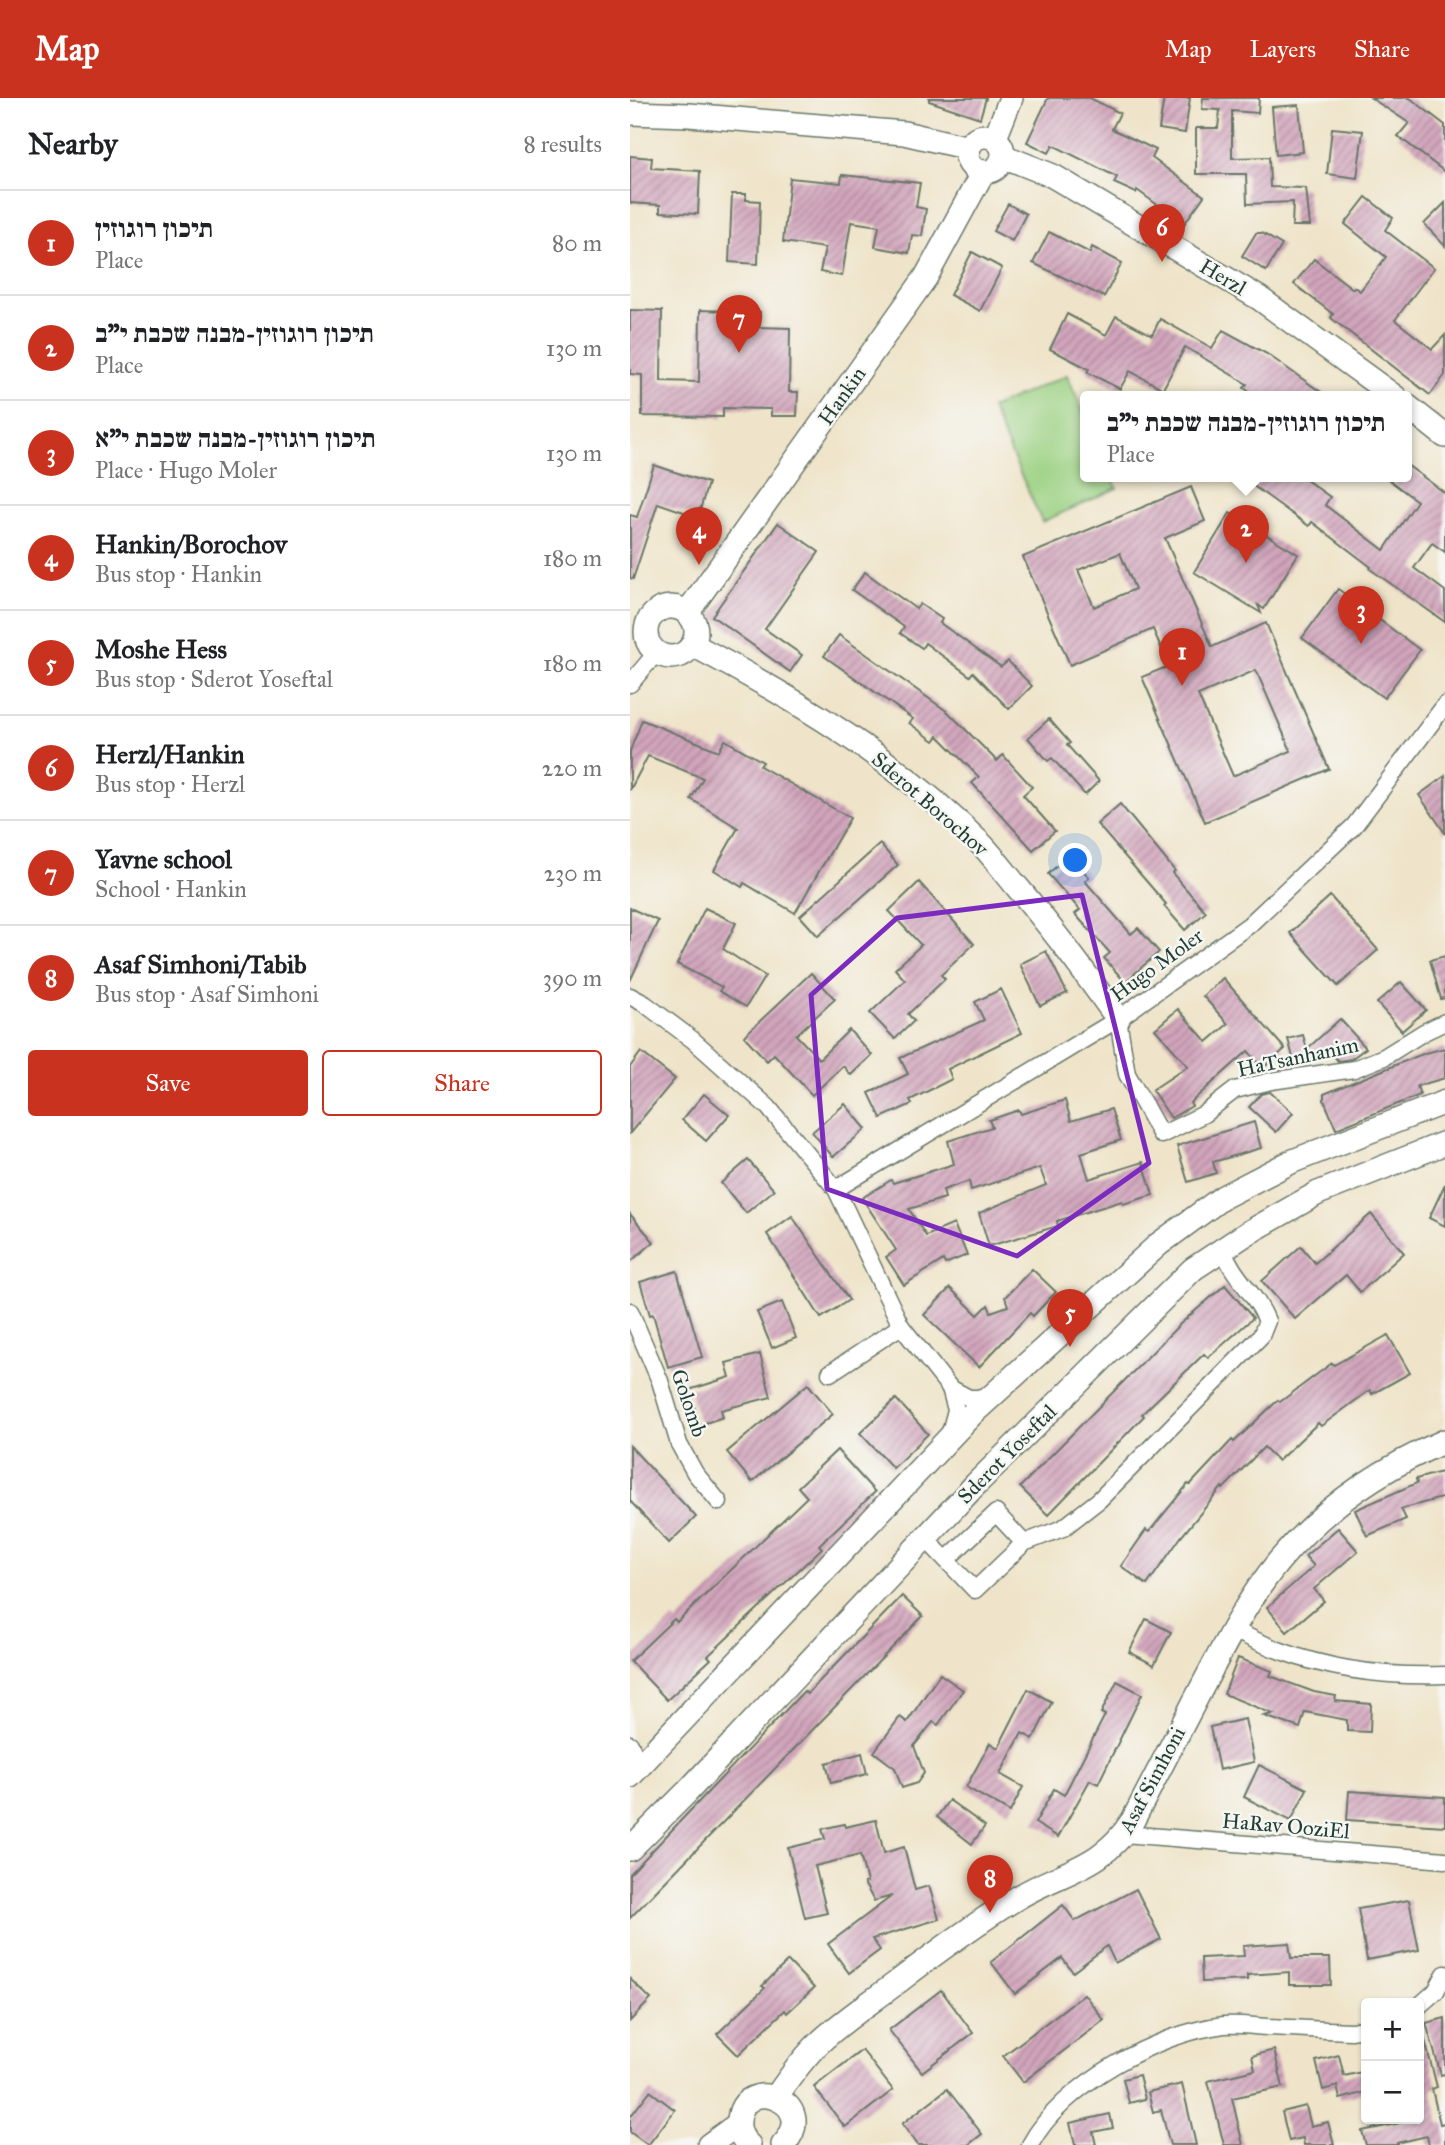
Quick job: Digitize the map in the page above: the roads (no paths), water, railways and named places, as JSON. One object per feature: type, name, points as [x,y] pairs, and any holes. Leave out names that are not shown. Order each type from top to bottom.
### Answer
[{"type":"street","points":[[999,147],[980,136],[971,142],[968,148],[969,161],[983,172],[989,172],[999,166],[999,147],[1012,98]]},
{"type":"street","points":[[630,113],[689,115],[891,132],[968,148]]},
{"type":"street","name":"Herzl","points":[[999,147],[1259,298],[1387,391]]},
{"type":"street","name":"Hankin","points":[[687,612],[926,277],[983,172]]},
{"type":"street","points":[[1412,410],[1445,436]]},
{"type":"street","points":[[671,607],[687,612],[696,628],[693,645],[680,656],[672,658],[656,653],[646,641],[639,615],[671,607]]},
{"type":"street","name":"Sderot Borochov","points":[[693,645],[786,695],[860,743],[927,795],[985,848],[1058,936],[1118,1019]]},
{"type":"street","points":[[630,684],[656,653]]},
{"type":"street","name":"Hugo Moler","points":[[836,1189],[1118,1019],[1249,925],[1354,826],[1445,705]]},
{"type":"street","points":[[630,996],[693,1040],[768,1107],[836,1189],[901,1326],[950,1388],[956,1410],[949,1438]]},
{"type":"street","name":"HaTsanhanim","points":[[1118,1019],[1127,1074],[1161,1135],[1204,1114],[1235,1090],[1271,1081],[1354,1069],[1384,1058],[1445,1022]]},
{"type":"street","points":[[632,1773],[949,1438],[1159,1244],[1223,1197],[1293,1161],[1445,1102]]},
{"type":"street","name":"Sderot Yoseftal","points":[[630,1849],[976,1484],[1193,1269],[1318,1193],[1445,1143]]},
{"type":"street","points":[[925,1538],[975,1590],[1024,1543],[1063,1528],[1099,1500],[1261,1336],[1267,1321],[1261,1305],[1229,1267],[1223,1250]]},
{"type":"street","name":"Golomb","points":[[630,1311],[660,1381],[679,1444],[695,1473],[719,1502]]},
{"type":"street","points":[[830,1373],[901,1326]]},
{"type":"street","points":[[950,1388],[969,1398],[988,1395],[998,1390]]},
{"type":"street","name":"Asaf Simhoni","points":[[776,2097],[819,2043],[934,1955],[1016,1898],[1090,1864],[1105,1853],[1124,1834],[1232,1629],[1280,1560],[1319,1520],[1356,1490],[1390,1468],[1445,1441]]},
{"type":"street","points":[[946,1560],[996,1513],[1024,1543]]},
{"type":"street","points":[[1232,1629],[1280,1651],[1326,1665],[1376,1672],[1445,1675]]},
{"type":"street","points":[[630,1744],[635,1756],[632,1773]]},
{"type":"street","name":"HaRav OoziEl","points":[[1124,1834],[1445,1860]]},
{"type":"street","points":[[1424,2002],[1436,1991],[1445,1974]]},
{"type":"street","points":[[1030,2145],[1058,2108],[1090,2082],[1127,2057],[1172,2036],[1226,2025],[1352,2031],[1361,2029]]},
{"type":"street","points":[[749,2145],[740,2133],[740,2113],[755,2097],[765,2095],[776,2097],[791,2109],[793,2139]]},
{"type":"street","points":[[709,2145],[738,2124]]},
{"type":"place","name":"Herzl/Hankin","points":[[1162,262]]},
{"type":"place","name":"Yavne school","points":[[739,353]]},
{"type":"place","name":"תיכון רוגוזין-מבנה שכבת י\"ב","points":[[1246,563]]},
{"type":"place","name":"Hankin/Borochov","points":[[699,565]]},
{"type":"place","name":"תיכון רוגוזין-מבנה שכבת י\"א","points":[[1361,644]]},
{"type":"place","name":"תיכון רוגוזין","points":[[1182,686]]},
{"type":"place","name":"Moshe Hess","points":[[1070,1347]]},
{"type":"place","name":"Asaf Simhoni/Tabib","points":[[990,1913]]}]
